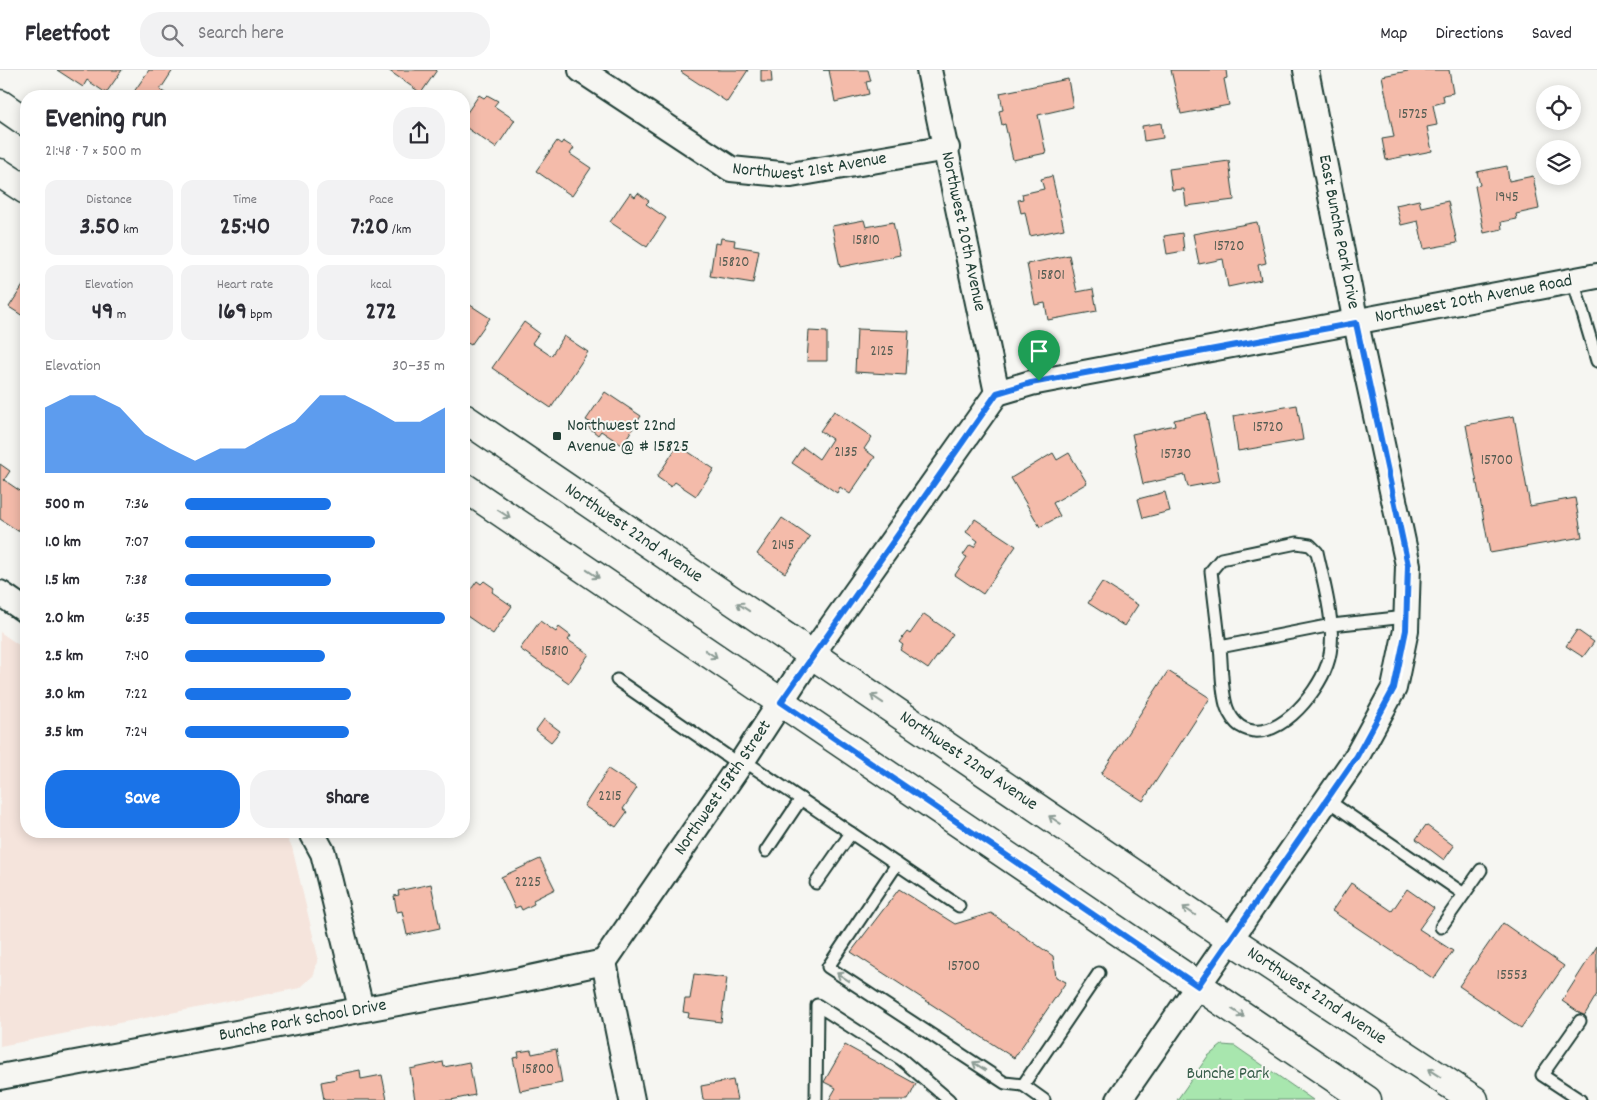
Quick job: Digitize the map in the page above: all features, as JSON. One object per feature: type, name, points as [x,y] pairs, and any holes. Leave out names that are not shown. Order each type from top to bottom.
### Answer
[{"type":"main road","points":[[0,104],[20,118]]},
{"type":"main road","points":[[0,172],[20,186]]},
{"type":"main road","name":"Northwest 22nd Avenue","points":[[470,422],[1230,939],[1474,1100]]},
{"type":"main road","points":[[470,491],[1367,1100]]},
{"type":"street","name":"Northwest 21st Avenue","points":[[581,70],[731,170],[791,175],[947,148]]},
{"type":"street","name":"Northwest 20th Avenue","points":[[929,70],[947,148],[997,393]]},
{"type":"street","name":"East Bunche Park Drive","points":[[1119,1100],[1357,756],[1394,688],[1406,630],[1408,565],[1356,323],[1306,70]]},
{"type":"street","name":"Northwest 20th Avenue Road","points":[[997,393],[1031,383],[1597,276]]},
{"type":"street","name":"Northwest 158th Street","points":[[604,962],[741,762],[812,654],[997,393]]},
{"type":"street","points":[[0,594],[20,607]]},
{"type":"street","points":[[315,838],[323,853],[361,1008]]},
{"type":"street","points":[[604,962],[632,1100]]},
{"type":"street","name":"Bunche Park School Drive","points":[[0,1077],[361,1008],[521,980],[604,962]]},
{"type":"lane","points":[[1573,280],[1597,361]]},
{"type":"lane","points":[[1297,543],[1310,545],[1317,552],[1332,625],[1327,665],[1311,695],[1290,717],[1276,726],[1264,730],[1248,731],[1237,724],[1227,709],[1220,647],[1211,571],[1221,558],[1297,543]]},
{"type":"lane","points":[[1220,647],[1332,625],[1406,617]]},
{"type":"lane","points":[[616,680],[801,799],[959,906]]},
{"type":"lane","points":[[766,851],[801,799]]},
{"type":"lane","points":[[1327,800],[1464,894]]},
{"type":"lane","points":[[816,883],[851,833]]},
{"type":"lane","points":[[897,864],[828,967],[1005,1083],[1023,1085],[1044,1100]]},
{"type":"lane","points":[[1441,927],[1481,870]]},
{"type":"lane","points":[[1023,1085],[1099,973]]},
{"type":"lane","points":[[816,1100],[817,1005],[901,1060],[949,1100]]},
{"type":"lane","points":[[1580,1021],[1542,1075],[1580,1100]]},
{"type":"shaded area","points":[[0,632],[20,646],[20,838],[286,838],[292,847],[318,957],[314,975],[300,988],[0,1046]]},
{"type":"green space","name":"Bunche Park","points":[[1222,1045],[1235,1046],[1313,1100],[1177,1100],[1208,1056]]},
{"type":"building","points":[[57,70],[122,70],[108,90],[102,90],[87,80],[83,87]]},
{"type":"building","points":[[149,70],[173,70],[160,90],[135,90]]},
{"type":"building","points":[[388,70],[437,70],[423,90],[417,90]]},
{"type":"building","points":[[683,70],[748,70],[727,102],[681,72]]},
{"type":"building","points":[[761,70],[771,70],[772,82],[761,82]]},
{"type":"building","points":[[829,70],[868,70],[871,81],[866,82],[869,94],[835,102]]},
{"type":"building","points":[[1171,70],[1226,70],[1227,78],[1224,79],[1229,105],[1181,114]]},
{"type":"building","points":[[1413,70],[1449,70],[1453,93],[1443,95],[1444,102],[1433,105],[1437,125],[1427,127],[1432,151],[1386,160],[1382,139],[1394,137],[1382,76]]},
{"type":"building","points":[[1068,79],[1073,107],[1038,115],[1046,153],[1013,160],[1005,124],[1002,125],[999,111],[1003,110],[1000,93]]},
{"type":"building","points":[[479,95],[484,98],[487,95],[498,101],[494,106],[515,120],[496,148],[470,130],[470,108]]},
{"type":"building","points":[[1161,123],[1163,138],[1144,141],[1142,126]]},
{"type":"building","points":[[557,141],[561,144],[563,141],[574,148],[570,154],[591,168],[572,196],[536,171]]},
{"type":"building","points":[[1229,161],[1234,200],[1186,206],[1184,189],[1172,190],[1169,169]]},
{"type":"building","points":[[1507,166],[1509,181],[1533,176],[1539,209],[1516,214],[1517,219],[1501,222],[1502,229],[1484,233],[1475,186],[1480,185],[1477,172]]},
{"type":"building","points":[[1052,176],[1064,229],[1030,236],[1025,212],[1021,213],[1018,200],[1023,199],[1022,194],[1044,189],[1041,179]]},
{"type":"building","points":[[630,193],[635,197],[638,193],[649,201],[646,204],[666,218],[647,247],[610,222]]},
{"type":"building","points":[[1419,200],[1421,207],[1448,201],[1457,243],[1424,249],[1418,221],[1401,225],[1396,205]]},
{"type":"building","points":[[864,220],[866,227],[893,222],[900,255],[840,267],[832,226]]},
{"type":"building","points":[[1257,222],[1266,263],[1258,265],[1261,280],[1228,287],[1223,259],[1199,264],[1193,234]]},
{"type":"building","points":[[1182,233],[1184,251],[1167,254],[1164,236]]},
{"type":"building","points":[[721,238],[735,240],[734,246],[759,250],[753,283],[710,276],[715,243],[720,244]]},
{"type":"building","points":[[1069,255],[1077,292],[1093,289],[1097,311],[1048,320],[1045,303],[1035,305],[1027,264]]},
{"type":"building","points":[[20,290],[20,314],[9,307]]},
{"type":"building","points":[[470,305],[490,318],[470,344]]},
{"type":"building","points":[[524,322],[539,333],[532,343],[551,356],[564,336],[588,352],[551,408],[492,368]]},
{"type":"building","points":[[857,329],[909,331],[906,375],[855,372]]},
{"type":"building","points":[[809,331],[827,332],[827,361],[807,361]]},
{"type":"building","points":[[605,392],[641,416],[622,445],[601,431],[598,435],[588,427],[591,423],[586,420]]},
{"type":"building","points":[[1297,405],[1303,440],[1238,451],[1233,416]]},
{"type":"building","points":[[834,411],[872,437],[864,449],[875,457],[850,494],[840,487],[837,493],[792,463],[803,447],[819,459],[832,439],[820,431]]},
{"type":"building","points":[[1206,413],[1220,481],[1188,487],[1185,475],[1143,484],[1132,434],[1175,425],[1174,420]]},
{"type":"building","points":[[1514,416],[1530,506],[1575,498],[1582,537],[1490,553],[1466,425]]},
{"type":"building","points":[[678,445],[714,469],[696,496],[675,482],[671,487],[657,477]]},
{"type":"building","points":[[1053,453],[1057,460],[1069,453],[1087,483],[1053,503],[1060,516],[1040,527],[1011,478]]},
{"type":"building","points":[[0,464],[10,471],[4,480],[20,491],[20,528],[18,531],[0,519]]},
{"type":"building","points":[[1165,492],[1170,511],[1143,518],[1138,499]]},
{"type":"building","points":[[782,518],[810,537],[785,573],[757,554]]},
{"type":"building","points":[[975,519],[1016,546],[983,594],[955,575],[967,557],[963,555],[970,545],[974,547],[978,541],[966,532]]},
{"type":"building","points":[[477,581],[481,584],[484,581],[494,588],[492,592],[512,606],[493,634],[470,618],[470,591]]},
{"type":"building","points":[[1102,582],[1138,605],[1124,626],[1088,603]]},
{"type":"building","points":[[924,614],[953,634],[928,669],[900,650],[903,645],[899,642],[907,632],[910,634]]},
{"type":"building","points":[[540,621],[556,632],[559,627],[571,636],[568,640],[589,654],[569,683],[520,649]]},
{"type":"building","points":[[1577,630],[1594,642],[1583,657],[1566,646]]},
{"type":"building","points":[[1168,671],[1210,698],[1143,801],[1101,774]]},
{"type":"building","points":[[544,719],[560,731],[551,742],[536,730]]},
{"type":"building","points":[[608,769],[637,788],[623,809],[627,812],[616,827],[584,806]]},
{"type":"building","points":[[1426,825],[1454,846],[1444,860],[1416,839]]},
{"type":"building","points":[[540,859],[555,889],[533,900],[534,904],[522,910],[520,906],[515,908],[501,877]]},
{"type":"building","points":[[1351,883],[1392,911],[1407,889],[1434,908],[1419,929],[1453,951],[1434,979],[1332,911]]},
{"type":"building","points":[[431,884],[440,928],[407,935],[402,911],[397,912],[394,896],[399,895],[398,891]]},
{"type":"building","points":[[899,889],[955,924],[991,913],[1053,956],[1056,977],[1066,982],[1014,1058],[851,952]]},
{"type":"building","points":[[1503,923],[1564,966],[1521,1028],[1459,986]]},
{"type":"building","points":[[1597,946],[1597,994],[1584,1016],[1562,1001]]},
{"type":"building","points":[[694,974],[727,978],[721,1022],[688,1018],[689,1013],[683,1012],[685,999],[690,999]]},
{"type":"building","points":[[845,1045],[916,1084],[908,1100],[829,1100],[836,1088],[824,1082]]},
{"type":"building","points":[[556,1049],[562,1083],[520,1091],[513,1058],[519,1057],[518,1052],[531,1050],[532,1054]]},
{"type":"building","points":[[443,1062],[444,1067],[469,1062],[475,1095],[451,1100],[415,1100],[410,1069]]},
{"type":"building","points":[[360,1070],[361,1079],[382,1075],[387,1100],[324,1100],[321,1082],[336,1079],[335,1075]]},
{"type":"building","points":[[733,1080],[737,1100],[703,1100],[701,1086]]},
{"type":"place","name":"Northwest 22nd Avenue @ # 15825","points":[[557,436]]},
{"type":"route","points":[[1356,323],[1408,565],[1406,630],[1394,688],[1357,756],[1198,986],[781,702],[812,654],[997,393],[1039,381],[1356,323]]}]
